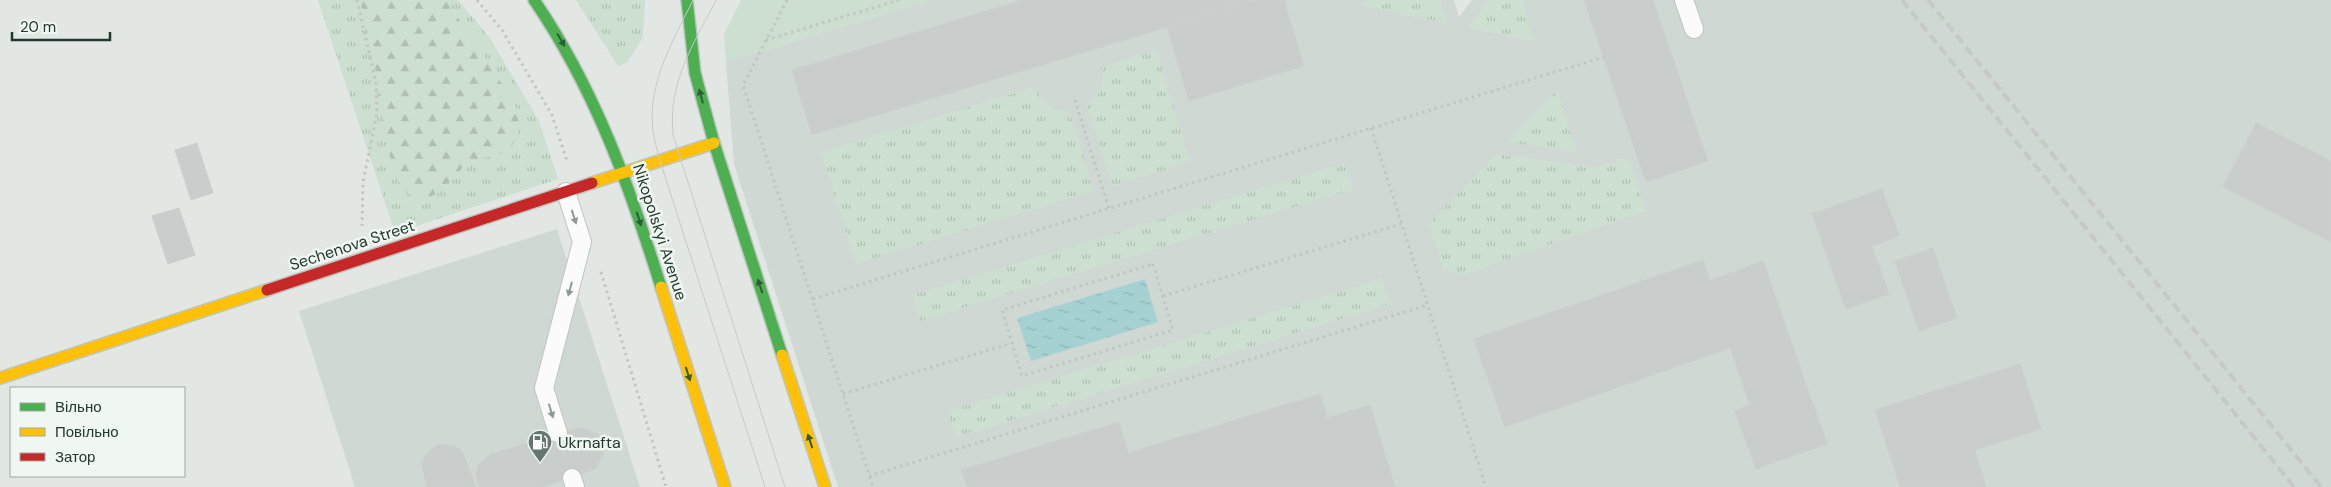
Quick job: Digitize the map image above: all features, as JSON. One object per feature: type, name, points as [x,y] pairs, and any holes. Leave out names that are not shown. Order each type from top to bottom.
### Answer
[{"type":"main road","name":"Nikopolskyi Avenue","points":[[534,0],[577,66],[602,117],[624,173],[725,487]]},
{"type":"main road","points":[[686,0],[695,73],[714,143],[825,487]]},
{"type":"main road","name":"Sechenova Street","points":[[0,378],[714,143]]},
{"type":"lane","points":[[1684,0],[1694,29]]},
{"type":"lane","points":[[558,433],[544,388],[582,242],[571,190]]},
{"type":"path","points":[[357,0],[376,82],[377,113],[363,182],[363,258]]},
{"type":"path","points":[[477,0],[502,30],[552,115],[571,190]]},
{"type":"path","points":[[787,0],[743,85],[873,487]]},
{"type":"path","points":[[766,40],[899,0]]},
{"type":"path","points":[[813,299],[1604,57]]},
{"type":"path","points":[[1075,100],[1109,209]]},
{"type":"path","points":[[1371,128],[1486,487]]},
{"type":"path","points":[[1163,296],[1401,224]]},
{"type":"path","points":[[598,263],[666,487]]},
{"type":"path","points":[[1153,264],[1163,296],[1173,330],[1022,376],[1002,310],[1153,264]]},
{"type":"path","points":[[870,476],[1428,305]]},
{"type":"path","points":[[843,394],[1012,343]]},
{"type":"shaded area","points":[[932,0],[1375,0],[1360,5],[1447,23],[1440,0],[1454,0],[1459,17],[1472,0],[1489,0],[1469,27],[1533,41],[1522,0],[2331,0],[2331,487],[838,487],[734,164],[726,62]],"holes":[[[1101,67],[1190,162],[1087,105],[1101,89],[1103,78]],[[1035,87],[1039,97],[1047,105],[1057,110],[821,153]],[[1496,154],[1597,168],[1628,157],[1645,211]],[[1145,279],[1031,361],[1018,318]],[[1381,279],[1389,304],[956,437]]]},
{"type":"shaded area","points":[[557,229],[640,487],[355,487],[299,311]]},
{"type":"green space","points":[[318,0],[458,0],[490,38],[539,121],[558,179],[395,233]]},
{"type":"green space","points":[[360,0],[445,0],[482,52],[516,107],[520,128],[512,146],[498,155],[473,160],[463,167],[444,189],[424,201],[408,194],[397,179],[390,158],[378,81]]},
{"type":"green space","points":[[576,0],[645,0],[643,37],[627,63],[618,66]]},
{"type":"green space","points":[[741,0],[932,0],[726,62],[724,34]]},
{"type":"green space","points":[[1375,0],[1440,0],[1447,23],[1358,5]]},
{"type":"green space","points":[[1489,0],[1522,0],[1534,41],[1468,27]]},
{"type":"green space","points":[[1156,50],[1190,162],[1112,186],[1087,105],[1096,97],[1101,88],[1101,67]]},
{"type":"green space","points":[[1035,87],[1048,105],[1069,111],[1094,191],[856,264],[821,152]]},
{"type":"green space","points":[[1558,90],[1576,152],[1507,142]]},
{"type":"green space","points":[[1496,154],[1597,168],[1628,157],[1646,211],[1462,275],[1442,267],[1429,223]]},
{"type":"green space","points":[[1344,163],[1353,189],[920,321],[913,295]]},
{"type":"green space","points":[[1381,279],[1390,304],[956,437],[948,411]]},
{"type":"water","points":[[1145,279],[1158,322],[1031,361],[1017,318]]},
{"type":"building","points":[[1022,0],[1256,0],[812,135],[792,70]]},
{"type":"building","points":[[1256,0],[1284,0],[1304,66],[1189,101],[1167,27]]},
{"type":"building","points":[[1584,0],[1653,0],[1708,161],[1646,182]]},
{"type":"building","points":[[2256,123],[2331,161],[2331,242],[2223,187]]},
{"type":"building","points":[[197,143],[213,193],[191,200],[175,150]]},
{"type":"building","points":[[1882,189],[1899,236],[1872,246],[1889,294],[1846,309],[1812,214]]},
{"type":"building","points":[[179,208],[195,255],[168,264],[152,216]]},
{"type":"building","points":[[1933,248],[1957,318],[1919,331],[1895,261]]},
{"type":"building","points":[[1703,260],[1710,280],[1734,272],[1747,310],[1721,320],[1730,348],[1505,427],[1474,339]]},
{"type":"building","points":[[1763,261],[1827,444],[1756,469],[1735,411],[1750,405],[1721,320],[1747,310],[1734,272]]},
{"type":"building","points":[[2020,364],[2041,429],[1975,450],[1986,487],[1900,487],[1875,410]]},
{"type":"building","points":[[1320,394],[1327,418],[1370,405],[1395,487],[967,487],[961,470],[1119,422],[1128,453]]},
{"type":"building","points":[[582,427],[598,435],[602,444],[603,452],[595,469],[543,487],[479,487],[476,475],[478,466],[492,454]]},
{"type":"building","points":[[438,445],[456,447],[463,453],[476,487],[427,487],[422,466],[424,457]]},
{"type":"tram line","points":[[693,0],[670,47],[658,79],[652,113],[654,135],[660,161],[765,487]]},
{"type":"tram line","points":[[716,0],[691,49],[678,81],[672,116],[673,135],[785,487]]},
{"type":"railway","points":[[1902,0],[2294,487]]},
{"type":"railway","points":[[1928,0],[2321,487]]},
{"type":"traffic: fast","points":[[534,0],[556,34],[593,103],[623,175],[661,287]]},
{"type":"traffic: fast","points":[[687,0],[695,73],[714,143],[782,355]]},
{"type":"traffic: slow","points":[[592,183],[714,143]]},
{"type":"traffic: slow","points":[[661,287],[725,487]]},
{"type":"traffic: slow","points":[[0,378],[267,290]]},
{"type":"traffic: slow","points":[[782,355],[825,487]]},
{"type":"traffic: jam","points":[[267,290],[592,183]]},
{"type":"place","name":"Ukrnafta","points":[[540,463]]}]
